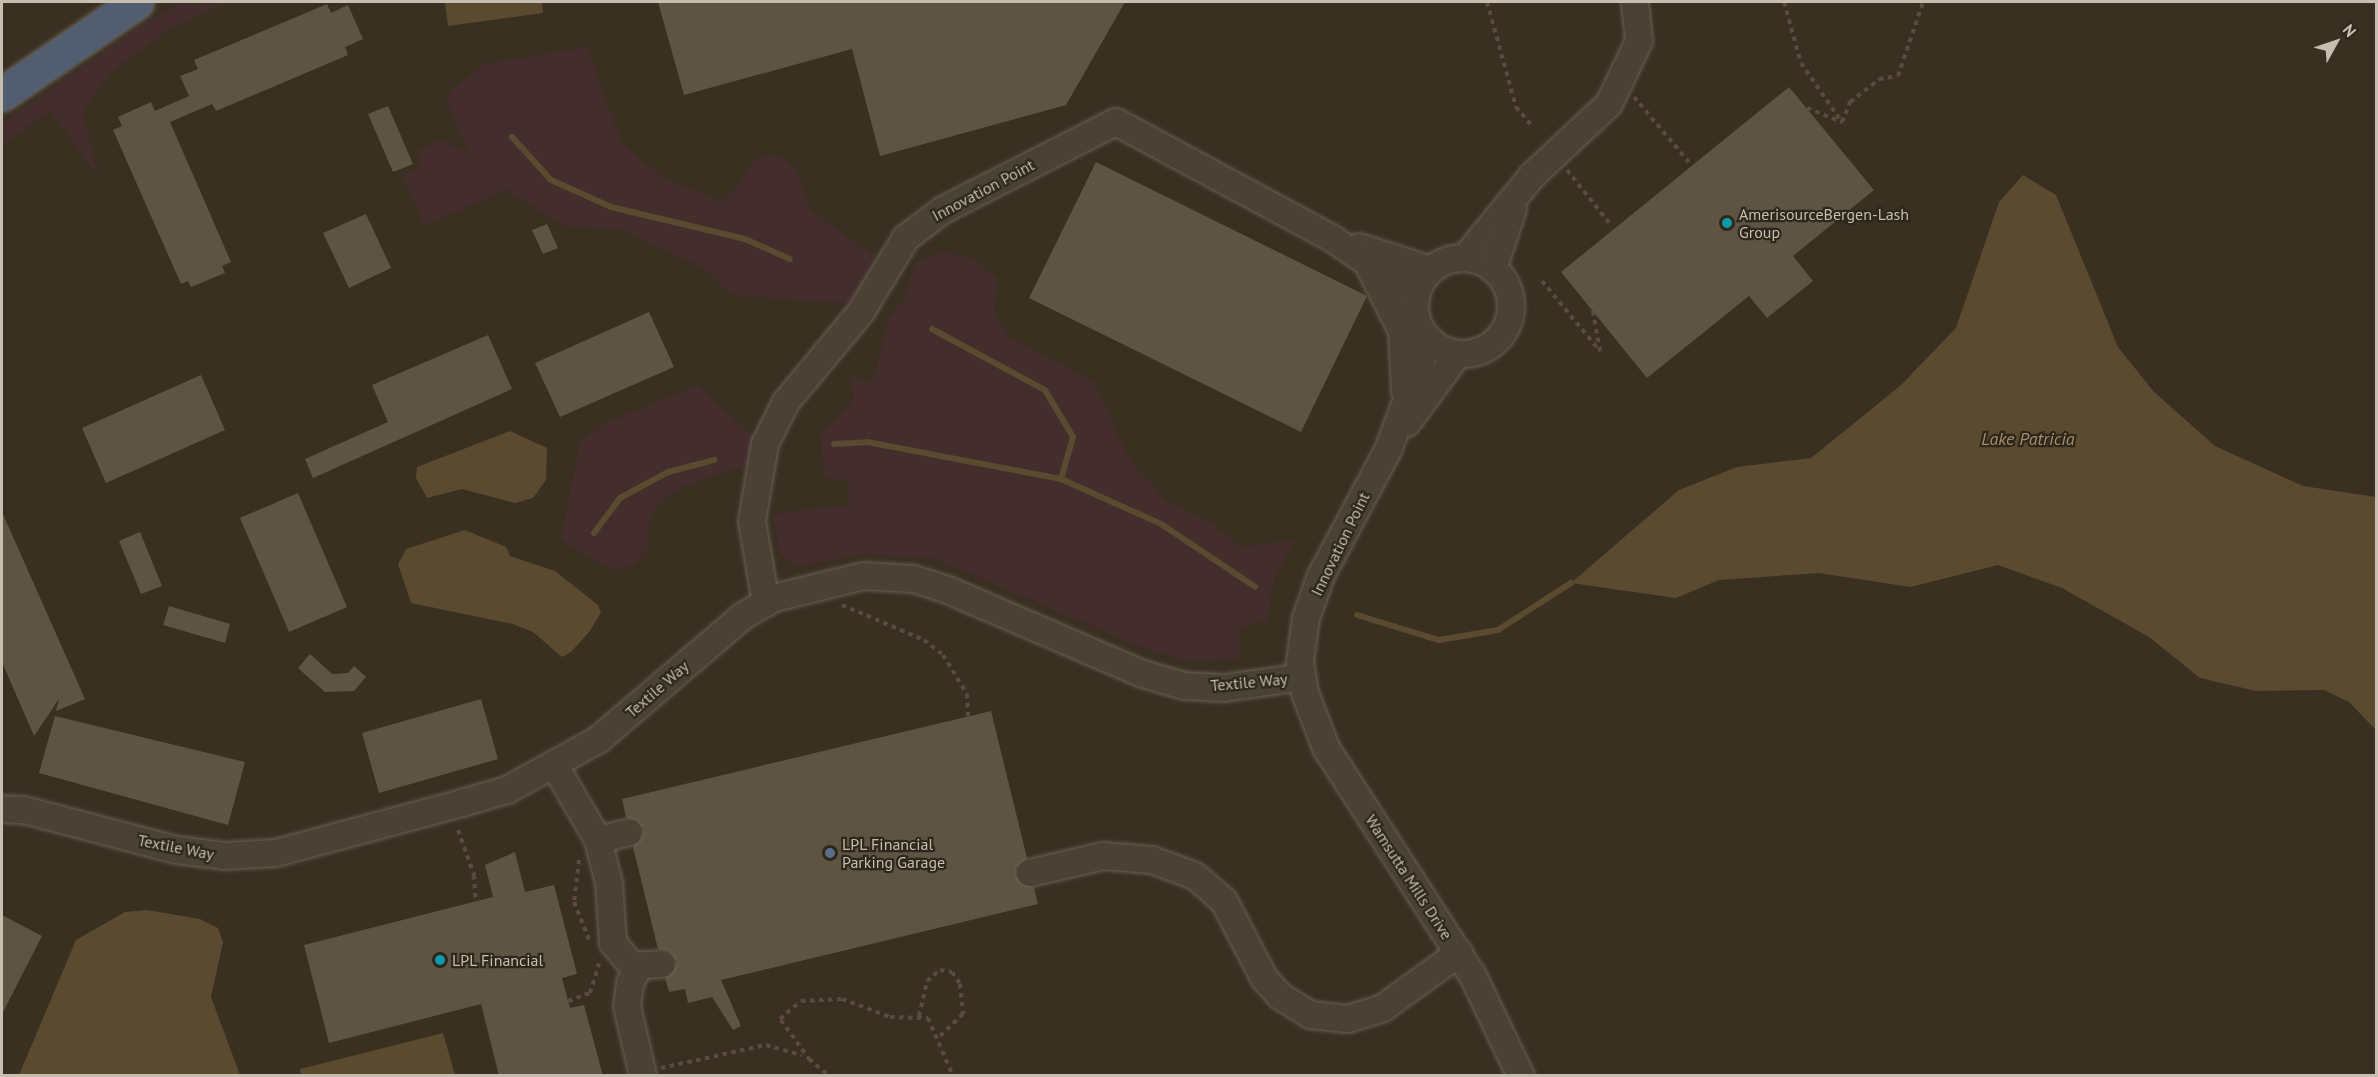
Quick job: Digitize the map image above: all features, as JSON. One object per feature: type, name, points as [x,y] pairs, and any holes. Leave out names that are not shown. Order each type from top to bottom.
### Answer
[{"type":"highway","points":[[2,94],[137,2]]},
{"type":"street","points":[[1465,258],[1493,269],[1509,295],[1506,327],[1483,350],[1458,354],[1429,340],[1416,320],[1416,296],[1431,270],[1465,258],[1517,197],[1620,88],[1639,41],[1635,2]]},
{"type":"street","name":"Innovation Point","points":[[766,603],[752,521],[765,444],[786,402],[861,312],[895,253],[923,223],[1116,122],[1333,239],[1416,296]]},
{"type":"street","points":[[1493,269],[1517,197]]},
{"type":"street","name":"Innovation Point","points":[[1333,239],[1431,270]]},
{"type":"street","points":[[1364,260],[1402,331],[1404,406]]},
{"type":"street","name":"Innovation Point","points":[[1302,677],[1302,637],[1311,603],[1388,450],[1429,340]]},
{"type":"street","name":"Innovation Point","points":[[1388,450],[1458,354]]},
{"type":"street","name":"Textile Way","points":[[2,809],[69,819],[177,850],[225,856],[276,853],[507,790],[555,766],[598,740],[766,603],[837,580],[914,579],[1140,674],[1184,686],[1224,688],[1302,677]]},
{"type":"street","name":"Wamsutta Mills Drive","points":[[1302,677],[1326,748],[1459,954],[1521,1076]]},
{"type":"street","points":[[555,766],[589,847],[609,883],[613,943],[650,966],[630,983],[627,1006],[643,1074]]},
{"type":"street","points":[[589,847],[629,832]]},
{"type":"street","points":[[1030,873],[1103,856],[1152,860],[1195,876],[1224,901],[1264,978],[1280,996],[1310,1015],[1348,1019],[1383,1008],[1459,954]]},
{"type":"path","points":[[1486,2],[1516,107],[1531,124]]},
{"type":"path","points":[[1784,2],[1802,63],[1842,122]]},
{"type":"path","points":[[1842,122],[1850,102],[1879,79],[1898,76],[1923,2]]},
{"type":"path","points":[[1620,88],[1637,99],[1689,162]]},
{"type":"path","points":[[1807,108],[1842,122]]},
{"type":"path","points":[[1556,155],[1611,225]]},
{"type":"path","points":[[1542,281],[1600,351],[1593,311]]},
{"type":"path","points":[[838,603],[924,640],[944,655],[967,694],[968,716]]},
{"type":"path","points":[[458,830],[474,875],[476,901]]},
{"type":"path","points":[[589,847],[574,902],[592,947]]},
{"type":"path","points":[[568,1001],[585,997],[595,986],[598,957]]},
{"type":"path","points":[[919,1016],[927,981],[940,970],[952,972],[960,984],[963,1014],[938,1038]]},
{"type":"path","points":[[829,1075],[810,1060],[780,1018],[801,1001],[842,999],[890,1017],[928,1018],[953,1076]]},
{"type":"path","points":[[643,1074],[766,1045],[810,1060]]},
{"type":"shaded area","points":[[185,2],[226,2],[174,26],[110,73],[82,112],[99,177],[50,111],[2,145],[2,123],[140,26]]},
{"type":"shaded area","points":[[587,47],[622,144],[667,180],[724,202],[756,160],[768,155],[785,159],[796,170],[811,210],[877,259],[855,304],[732,295],[705,269],[624,230],[560,225],[506,189],[425,226],[402,176],[420,165],[418,150],[440,139],[470,155],[446,100],[451,91],[484,64]]},
{"type":"shaded area","points":[[945,252],[973,259],[997,278],[994,313],[1010,337],[1095,383],[1128,458],[1168,502],[1216,526],[1241,547],[1295,540],[1274,578],[1267,620],[1239,628],[1240,659],[1182,660],[1143,648],[936,559],[863,554],[798,566],[780,554],[773,514],[849,505],[848,480],[825,478],[820,435],[855,398],[850,385],[853,377],[865,382],[874,379],[888,319],[904,299],[916,263]]},
{"type":"shaded area","points":[[698,385],[754,438],[746,465],[680,488],[657,506],[648,527],[648,548],[634,565],[618,570],[600,564],[561,539],[580,442],[606,423]]},
{"type":"water","points":[[445,2],[542,2],[543,13],[448,26]]},
{"type":"water","name":"Lake Patricia","points":[[2023,175],[2056,195],[2118,347],[2154,392],[2215,446],[2303,486],[2376,497],[2376,730],[2349,702],[2324,690],[2256,691],[2200,678],[2149,637],[2062,588],[1998,565],[1910,587],[1819,573],[1719,580],[1676,598],[1571,583],[1679,490],[1737,467],[1811,458],[1900,386],[1956,328],[1999,202]]},
{"type":"water","points":[[510,431],[547,448],[546,480],[533,498],[515,503],[462,489],[427,498],[416,478],[417,467]]},
{"type":"water","points":[[465,530],[506,547],[510,556],[555,571],[598,605],[601,612],[590,631],[571,652],[562,657],[533,632],[513,624],[411,603],[398,564],[406,549]]},
{"type":"water","points":[[147,910],[200,919],[218,928],[223,942],[211,997],[240,1075],[19,1075],[76,940],[125,912]]},
{"type":"water","points":[[443,1033],[455,1075],[301,1075],[300,1069]]},
{"type":"building","points":[[658,2],[1125,2],[1066,105],[880,156],[852,49],[684,95]]},
{"type":"building","points":[[327,4],[331,13],[348,5],[363,39],[345,47],[348,55],[216,111],[212,104],[170,122],[231,262],[222,266],[225,273],[191,287],[188,281],[181,284],[113,130],[122,126],[118,117],[151,102],[155,111],[189,96],[180,76],[198,69],[194,60]]},
{"type":"building","name":"AmerisourceBergen-Lash Group","points":[[1789,87],[1874,190],[1793,256],[1813,281],[1767,318],[1749,296],[1647,378],[1561,272]]},
{"type":"building","points":[[388,106],[413,164],[393,172],[368,114]]},
{"type":"building","points":[[1096,162],[1367,296],[1301,432],[1029,298]]},
{"type":"building","points":[[366,214],[391,268],[349,288],[323,233]]},
{"type":"building","points":[[547,224],[558,248],[543,254],[532,230]]},
{"type":"building","points":[[649,312],[674,367],[560,417],[535,363]]},
{"type":"building","points":[[488,335],[512,389],[313,478],[305,459],[388,422],[372,385]]},
{"type":"building","points":[[201,375],[225,430],[106,483],[82,428]]},
{"type":"building","points":[[298,493],[347,607],[289,632],[240,518]]},
{"type":"building","points":[[2,512],[85,699],[56,711],[59,699],[34,736],[2,662]]},
{"type":"building","points":[[140,532],[162,586],[141,594],[119,541]]},
{"type":"building","points":[[169,606],[230,624],[225,643],[163,625]]},
{"type":"building","points":[[310,654],[332,674],[348,673],[354,666],[366,677],[354,691],[325,692],[298,668]]},
{"type":"building","points":[[481,699],[498,759],[379,793],[362,733]]},
{"type":"building","name":"LPL Financial Parking Garage","points":[[991,711],[1027,858],[1016,868],[1016,877],[1034,888],[1038,904],[721,980],[741,1026],[733,1030],[712,997],[688,1003],[685,989],[669,992],[665,978],[677,962],[669,951],[658,949],[633,847],[644,829],[626,817],[622,799]]},
{"type":"building","points":[[55,716],[245,762],[228,825],[39,773]]},
{"type":"building","name":"LPL Financial","points":[[515,852],[525,892],[554,885],[577,974],[562,978],[570,1008],[584,1005],[603,1076],[499,1076],[481,1004],[329,1043],[304,945],[493,897],[485,865]]},
{"type":"building","points":[[2,915],[42,936],[2,1014]]},
{"type":"waterway","points":[[512,137],[551,180],[611,207],[745,239],[790,259]]},
{"type":"waterway","points":[[932,329],[1045,390],[1073,437],[1061,479]]},
{"type":"waterway","points":[[834,444],[867,442],[1061,479],[1161,524],[1255,587]]},
{"type":"waterway","points":[[594,533],[620,498],[668,472],[714,460]]},
{"type":"waterway","points":[[1357,615],[1439,640],[1498,630],[1571,583]]},
{"type":"place","name":"AmerisourceBergen-Lash Group","points":[[1727,223]]},
{"type":"place","name":"LPL Financial Parking Garage","points":[[830,853]]},
{"type":"place","name":"LPL Financial","points":[[440,960]]}]
